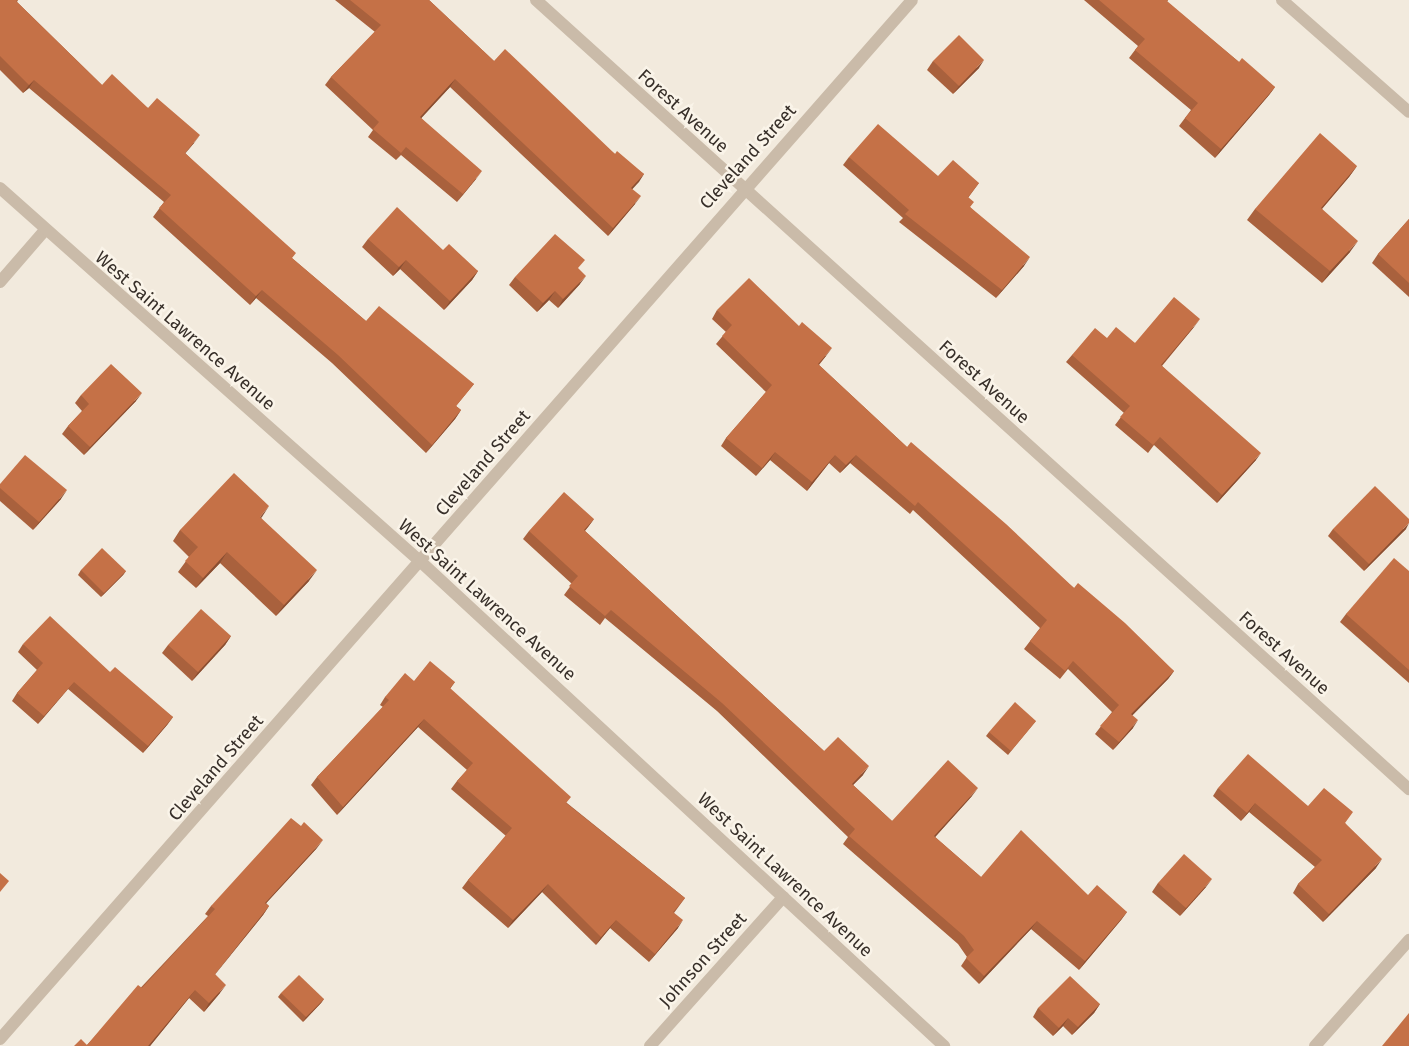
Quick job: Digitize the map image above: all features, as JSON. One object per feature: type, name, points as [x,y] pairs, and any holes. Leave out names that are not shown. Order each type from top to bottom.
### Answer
[{"type":"street","name":"Forest Avenue","points":[[536,0],[1409,789]]},
{"type":"street","name":"Cleveland Street","points":[[0,1039],[421,562],[743,188],[912,0]]},
{"type":"street","points":[[1282,0],[1409,112]]},
{"type":"street","name":"West Saint Lawrence Avenue","points":[[0,188],[45,230],[421,562],[944,1046]]},
{"type":"street","points":[[0,282],[45,230]]},
{"type":"street","name":"Johnson Street","points":[[650,1046],[783,897]]},
{"type":"street","points":[[1316,1046],[1409,940]]},
{"type":"building","points":[[0,0],[18,0],[16,1],[102,85],[112,74],[148,108],[157,98],[200,135],[185,153],[296,253],[292,258],[366,321],[379,306],[474,384],[456,406],[461,410],[432,445],[338,355],[262,290],[256,296],[159,208],[171,195],[34,80],[29,85],[0,56]]},
{"type":"building","points":[[350,0],[429,0],[494,61],[505,49],[615,154],[617,151],[644,174],[631,188],[641,196],[613,228],[455,79],[420,117],[482,171],[463,194],[406,147],[401,153],[373,129],[379,122],[331,77],[381,25]]},
{"type":"building","points":[[1099,0],[1168,0],[1239,62],[1242,58],[1275,87],[1221,149],[1185,118],[1198,103],[1135,50],[1145,39]]},
{"type":"building","points":[[959,35],[984,60],[959,86],[933,61]]},
{"type":"building","points":[[878,124],[938,176],[953,160],[979,183],[968,197],[974,202],[970,207],[1030,257],[1002,290],[905,214],[909,210],[849,157]]},
{"type":"building","points":[[1320,133],[1357,166],[1321,208],[1358,241],[1330,271],[1255,209]]},
{"type":"building","points":[[397,207],[443,250],[449,244],[478,271],[450,301],[406,260],[399,267],[368,239]]},
{"type":"building","points":[[1409,219],[1409,283],[1378,254]]},
{"type":"building","points":[[555,234],[585,260],[578,268],[586,276],[563,299],[555,291],[543,303],[515,277]]},
{"type":"building","points":[[749,278],[799,326],[802,322],[832,348],[818,364],[907,447],[911,442],[1006,524],[1074,588],[1078,583],[1125,623],[1174,671],[1131,714],[1138,720],[1119,742],[1100,726],[1119,705],[1073,661],[1065,671],[1030,641],[1047,620],[918,502],[915,506],[856,455],[846,465],[835,455],[812,482],[775,452],[762,468],[726,438],[772,385],[722,336],[732,325],[717,310]]},
{"type":"building","points":[[1174,297],[1200,319],[1161,365],[1261,453],[1222,495],[1160,437],[1153,445],[1120,417],[1130,406],[1072,355],[1095,328],[1107,338],[1116,327],[1135,343]]},
{"type":"building","points":[[111,364],[142,393],[90,447],[68,426],[89,404],[81,395]]},
{"type":"building","points":[[25,455],[67,490],[39,522],[0,488],[0,484]]},
{"type":"building","points":[[234,473],[269,506],[260,517],[317,570],[284,605],[227,552],[203,578],[185,561],[198,547],[180,530]]},
{"type":"building","points":[[1375,486],[1409,519],[1409,523],[1369,564],[1333,529]]},
{"type":"building","points":[[564,492],[594,519],[584,530],[824,751],[838,737],[869,766],[852,784],[892,821],[948,760],[978,788],[934,836],[981,877],[1021,830],[1088,895],[1097,885],[1127,912],[1085,961],[1037,921],[984,976],[966,958],[974,950],[964,936],[849,836],[855,829],[722,703],[611,610],[605,616],[569,586],[578,576],[529,531]]},
{"type":"building","points":[[102,548],[126,571],[104,593],[81,570]]},
{"type":"building","points":[[1394,558],[1409,571],[1409,670],[1346,614]]},
{"type":"building","points":[[201,609],[231,636],[198,672],[168,645]]},
{"type":"building","points":[[50,616],[110,672],[115,667],[173,717],[148,746],[74,682],[44,716],[17,693],[43,663],[23,644]]},
{"type":"building","points":[[430,661],[455,682],[450,688],[571,797],[566,803],[685,898],[673,912],[683,920],[655,954],[616,920],[601,937],[548,884],[513,920],[468,880],[512,828],[457,781],[473,763],[424,719],[343,807],[317,777],[389,700],[385,697],[405,673],[414,681]]},
{"type":"building","points":[[1015,702],[1036,721],[1011,751],[989,732]]},
{"type":"building","points":[[1248,754],[1308,806],[1324,788],[1353,812],[1345,823],[1382,859],[1329,914],[1298,884],[1322,860],[1255,803],[1247,813],[1218,788]]},
{"type":"building","points":[[291,818],[301,826],[304,822],[323,840],[265,903],[269,906],[215,974],[226,985],[209,1003],[195,990],[148,1046],[74,1046],[81,1039],[87,1045],[138,985],[142,988],[215,909],[211,906]]},
{"type":"building","points":[[1184,854],[1212,879],[1186,908],[1158,883]]},
{"type":"building","points":[[0,873],[9,881],[0,892]]},
{"type":"building","points":[[299,975],[324,999],[306,1017],[281,993]]},
{"type":"building","points":[[1070,976],[1100,1004],[1078,1027],[1068,1018],[1059,1028],[1038,1008]]},
{"type":"building","points":[[1409,1013],[1409,1046],[1382,1046]]}]
